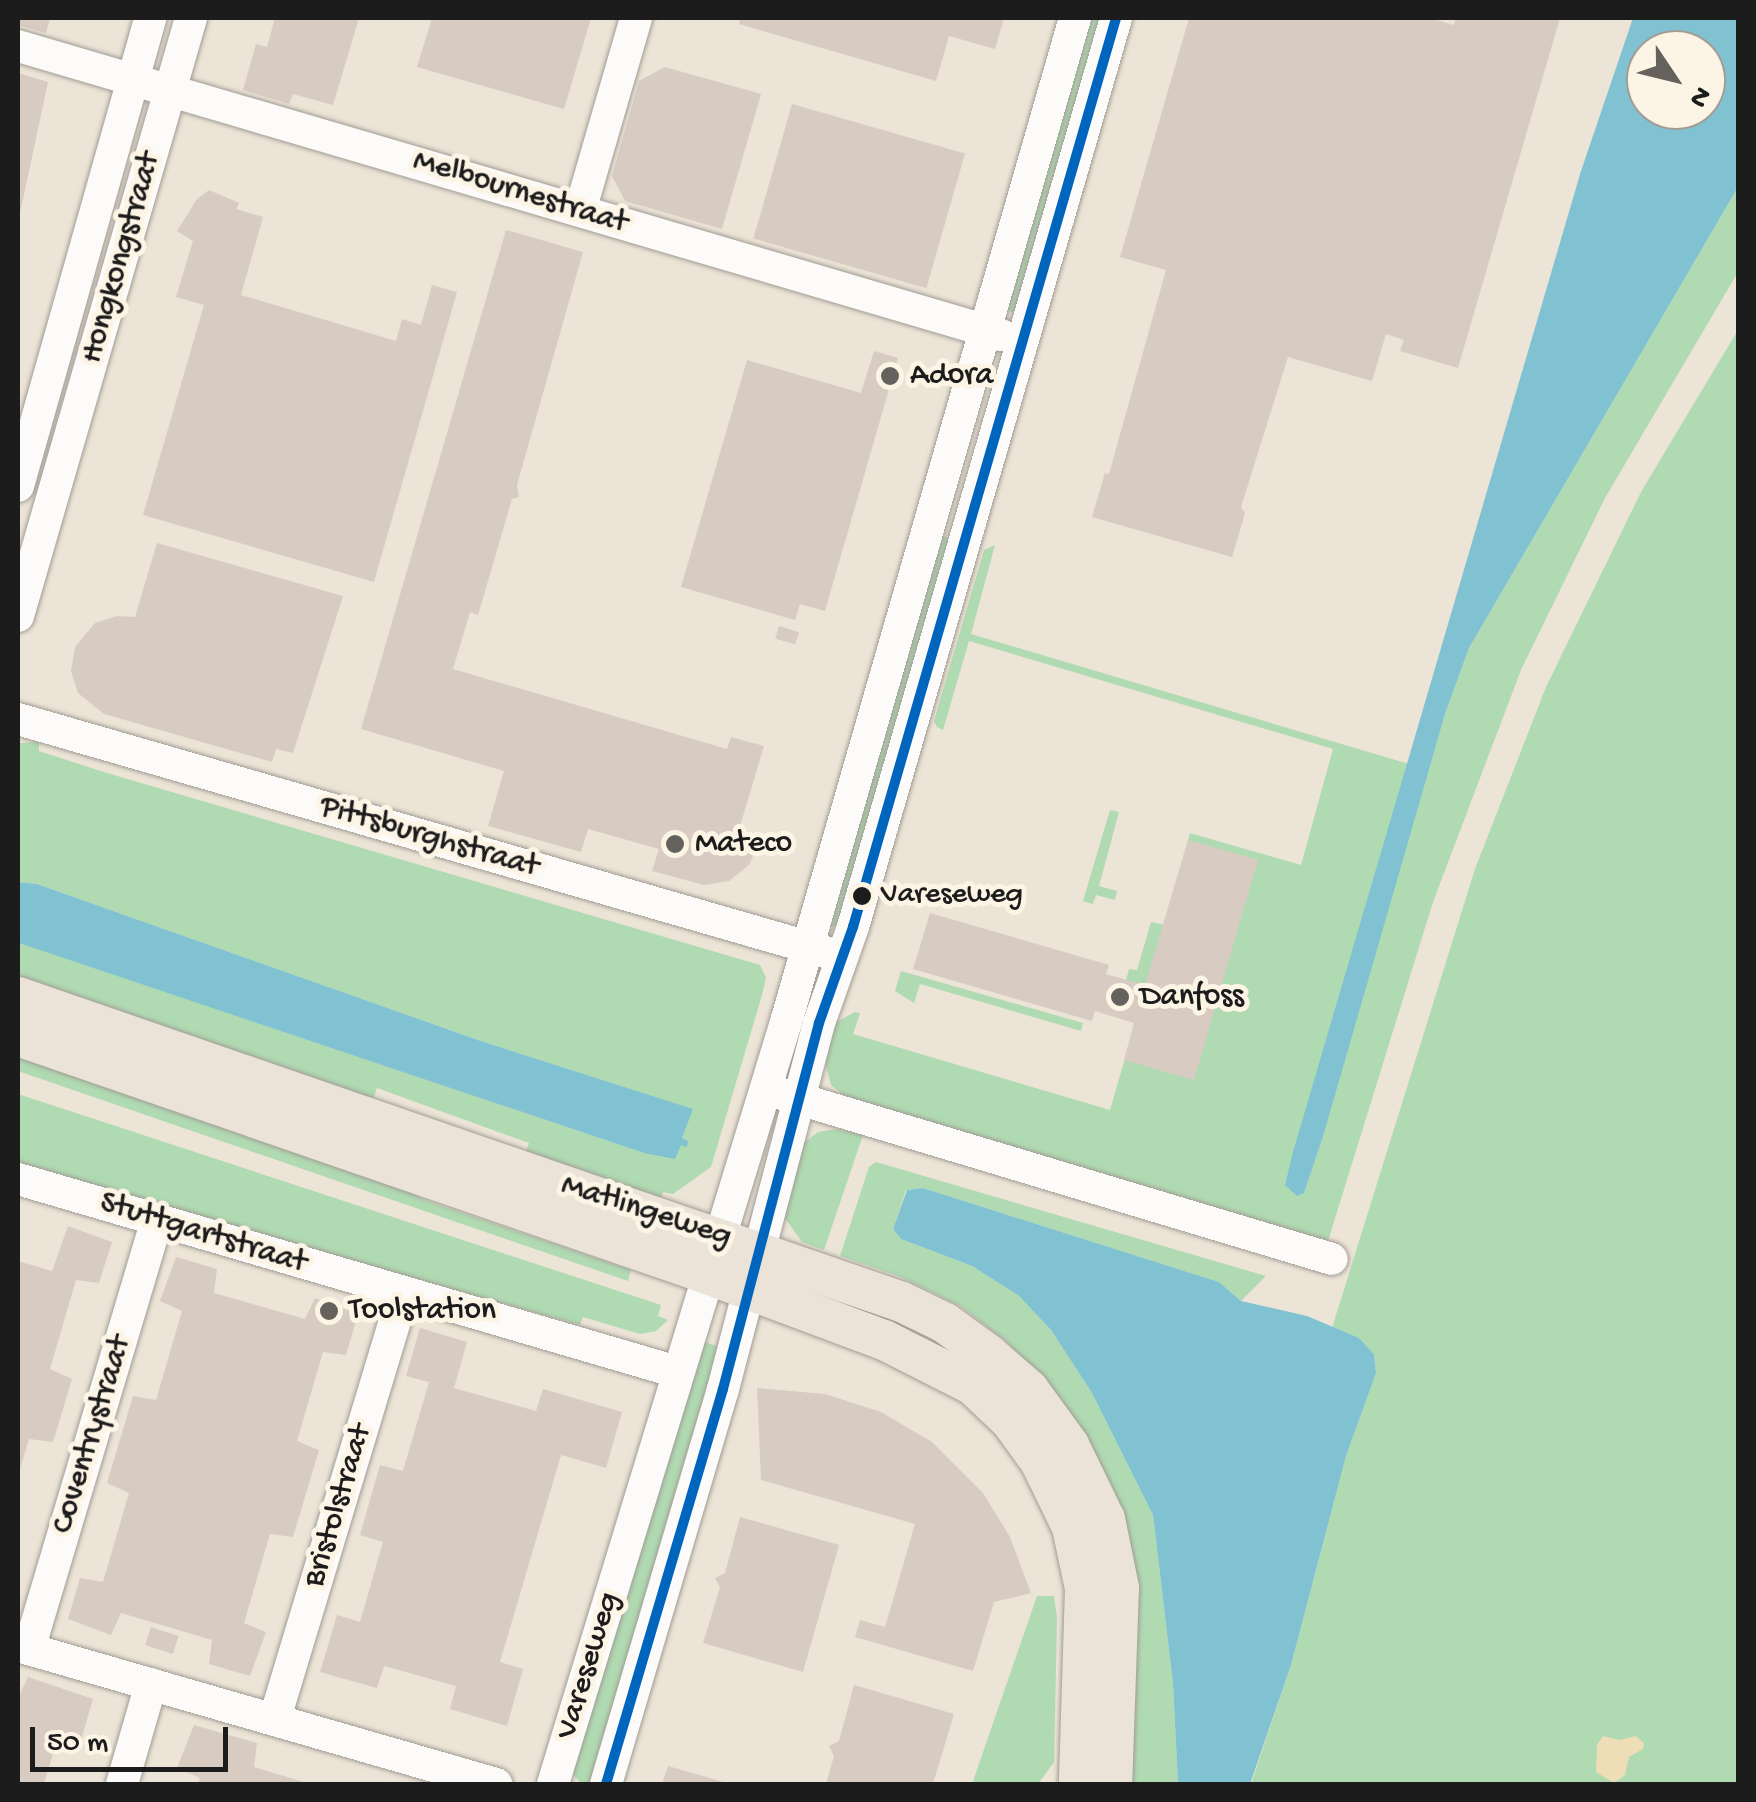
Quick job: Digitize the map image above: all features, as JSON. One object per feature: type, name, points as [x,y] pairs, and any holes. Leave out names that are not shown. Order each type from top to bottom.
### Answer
[{"type":"main road","name":"Matlingeweg","points":[[18,997],[729,1254],[748,1290],[884,1340],[973,1385],[1010,1420],[1040,1462],[1072,1527],[1085,1588],[1079,1784]]},
{"type":"main road","name":"Matlingeweg","points":[[18,1036],[729,1254],[902,1302],[944,1323],[1029,1390],[1068,1445],[1105,1519],[1118,1588],[1112,1784]]},
{"type":"street","name":"Hongkongstraat","points":[[52,499],[18,487],[150,18]]},
{"type":"street","name":"Hongkongstraat","points":[[18,616],[191,18]]},
{"type":"street","points":[[580,211],[636,18]]},
{"type":"street","name":"Vareseweg","points":[[729,1254],[766,1088],[1075,18]]},
{"type":"street","name":"Vareseweg","points":[[553,1784],[677,1372],[798,1098],[840,956],[853,928],[1116,18]]},
{"type":"street","name":"Melbournestraat","points":[[18,46],[1022,342]]},
{"type":"street","name":"Pittsburghstraat","points":[[18,719],[840,956]]},
{"type":"street","points":[[766,1088],[1332,1259]]},
{"type":"street","name":"Stuttgartstraat","points":[[18,1179],[677,1372]]},
{"type":"street","name":"Coventrystraat","points":[[23,1647],[157,1220]]},
{"type":"street","name":"Vareseweg","points":[[606,1784],[724,1388],[748,1290]]},
{"type":"street","name":"Bristolstraat","points":[[275,1718],[403,1294]]},
{"type":"street","points":[[23,1647],[496,1784]]},
{"type":"street","points":[[122,1784],[152,1684]]},
{"type":"green space","points":[[1086,18],[1109,18],[1015,313],[1006,308]]},
{"type":"green space","points":[[1738,187],[1738,272],[1605,498],[1521,670],[1433,902],[1328,1241],[846,1097],[831,1085],[823,1054],[829,1026],[855,1012],[860,1013],[853,1034],[1110,1110],[1146,986],[1126,980],[1129,969],[1137,970],[1151,922],[1164,925],[1190,833],[1301,865],[1333,749],[969,641],[943,730],[937,727],[934,721],[984,550],[995,545],[971,634],[1409,764],[1285,1184],[1304,1193],[1445,714],[1469,648]]},
{"type":"green space","points":[[1738,330],[1738,1784],[1251,1784],[1291,1665],[1346,1456],[1376,1373],[1374,1354],[1359,1338],[1332,1328],[1475,869],[1546,687],[1641,492]]},
{"type":"green space","points":[[943,536],[951,540],[841,926],[831,926],[826,923]]},
{"type":"green space","points":[[39,742],[39,751],[107,773],[760,965],[766,978],[762,995],[711,1167],[673,1194],[663,1192],[657,1208],[525,1154],[529,1143],[377,1088],[369,1110],[18,988],[18,942],[644,1153],[688,1141],[682,1138],[692,1109],[478,1040],[37,884],[18,882],[18,743]]},
{"type":"green space","points":[[1110,810],[1119,812],[1099,886],[1117,891],[1115,900],[1096,895],[1093,904],[1083,901]]},
{"type":"green space","points":[[901,971],[1083,1023],[1081,1031],[920,984],[914,1003],[895,991]]},
{"type":"green space","points":[[18,1048],[361,1168],[427,1201],[631,1270],[628,1281],[18,1071]]},
{"type":"green space","points":[[18,1094],[661,1305],[658,1316],[668,1320],[656,1331],[640,1334],[583,1317],[580,1325],[18,1168]]},
{"type":"green space","points":[[836,1129],[863,1135],[824,1250],[802,1242],[782,1214],[800,1146],[818,1132]]},
{"type":"green space","points":[[876,1162],[1266,1276],[1241,1301],[1219,1282],[923,1188],[906,1190],[893,1229],[901,1239],[972,1266],[1019,1296],[1051,1330],[1092,1393],[1153,1515],[1173,1683],[1178,1784],[1125,1784],[1051,1399],[1007,1342],[960,1306],[901,1277],[840,1256],[869,1167]]},
{"type":"green space","points":[[703,1341],[719,1347],[676,1489],[671,1535],[595,1784],[581,1784],[573,1774]]},
{"type":"green space","points":[[1037,1596],[1054,1596],[1057,1617],[1054,1762],[1038,1784],[972,1784]]},
{"type":"sand","points":[[1603,1736],[1619,1740],[1636,1736],[1644,1743],[1643,1749],[1629,1757],[1625,1775],[1614,1783],[1596,1772],[1597,1745]]},
{"type":"water","points":[[1633,18],[1738,18],[1738,187],[1469,648],[1445,714],[1324,1133],[1304,1193],[1297,1196],[1285,1185],[1581,171],[1626,39],[1626,130],[1726,130],[1726,30],[1629,30]]},
{"type":"water","points":[[18,882],[37,884],[478,1040],[693,1109],[682,1138],[688,1141],[687,1147],[681,1145],[675,1159],[644,1153],[19,943]]},
{"type":"water","points":[[923,1188],[1219,1282],[1241,1301],[1307,1316],[1359,1338],[1374,1354],[1376,1373],[1346,1456],[1291,1665],[1250,1784],[1178,1784],[1173,1683],[1153,1515],[1092,1393],[1051,1330],[1019,1296],[972,1266],[901,1239],[893,1229],[907,1190]]},
{"type":"building","points":[[18,18],[50,18],[46,33],[18,25]]},
{"type":"building","points":[[275,18],[359,18],[333,105],[293,94],[289,104],[243,90],[256,44],[267,47]]},
{"type":"building","points":[[432,18],[591,18],[564,109],[417,67]]},
{"type":"building","points":[[741,18],[1004,18],[995,49],[949,36],[936,81],[739,24]]},
{"type":"building","points":[[1189,18],[1429,18],[1454,25],[1456,18],[1560,18],[1458,368],[1400,351],[1404,340],[1386,334],[1372,381],[1288,357],[1241,507],[1245,513],[1232,557],[1092,517],[1105,473],[1109,474],[1166,270],[1120,257]]},
{"type":"building","points":[[665,67],[761,94],[722,229],[625,201],[612,176],[639,81]]},
{"type":"building","points":[[18,73],[48,82],[19,218],[18,218]]},
{"type":"building","points":[[792,104],[965,154],[926,288],[753,239]]},
{"type":"building","points":[[209,190],[239,203],[236,209],[263,217],[241,295],[396,341],[402,319],[421,325],[432,285],[457,292],[374,582],[143,515],[204,305],[176,297],[193,241],[177,231],[197,199]]},
{"type":"building","points":[[506,230],[583,252],[517,485],[519,497],[512,499],[478,615],[470,612],[453,669],[727,749],[731,737],[764,746],[737,836],[759,843],[749,865],[729,881],[704,885],[652,871],[659,849],[588,829],[581,852],[488,826],[504,771],[361,729]]},
{"type":"building","points":[[874,351],[898,358],[825,611],[800,604],[795,620],[681,587],[747,360],[861,393]]},
{"type":"building","points":[[157,543],[343,596],[293,753],[276,749],[272,762],[104,714],[78,693],[71,671],[75,647],[95,623],[117,616],[135,617]]},
{"type":"building","points":[[779,626],[799,632],[795,645],[775,638]]},
{"type":"building","points":[[1188,840],[1258,860],[1194,1080],[1124,1060],[1134,1023],[1095,1011],[1092,1021],[913,969],[930,913],[1109,965],[1106,974],[1145,985]]},
{"type":"building","points":[[68,1226],[112,1242],[99,1283],[76,1280],[50,1369],[72,1379],[53,1442],[29,1439],[18,1476],[18,1261],[52,1271]]},
{"type":"building","points":[[176,1257],[217,1269],[214,1293],[305,1319],[315,1298],[358,1314],[346,1355],[323,1352],[297,1441],[319,1450],[293,1537],[270,1534],[244,1623],[266,1632],[250,1676],[209,1664],[212,1640],[121,1613],[111,1635],[68,1619],[80,1578],[103,1582],[129,1493],[107,1483],[133,1396],[156,1400],[182,1311],[160,1301]]},
{"type":"building","points":[[420,1328],[467,1342],[454,1388],[536,1411],[543,1389],[622,1412],[606,1468],[561,1455],[500,1662],[523,1669],[507,1726],[450,1709],[456,1686],[384,1666],[377,1688],[320,1672],[337,1615],[360,1622],[383,1542],[360,1535],[380,1465],[403,1471],[429,1382],[406,1376]]},
{"type":"building","points":[[757,1388],[825,1394],[881,1412],[932,1442],[983,1493],[1010,1537],[1031,1593],[994,1602],[973,1671],[855,1637],[860,1620],[885,1627],[915,1524],[761,1480]]},
{"type":"building","points":[[740,1517],[839,1545],[803,1672],[703,1643],[720,1587],[715,1578],[725,1573]]},
{"type":"building","points":[[151,1627],[179,1636],[173,1654],[145,1645]]},
{"type":"building","points":[[28,1677],[93,1699],[81,1740],[58,1737],[44,1784],[18,1784],[18,1698]]},
{"type":"building","points":[[854,1685],[954,1714],[933,1784],[826,1784],[834,1756],[829,1746],[839,1741]]},
{"type":"building","points":[[194,1725],[257,1743],[254,1767],[310,1784],[198,1784],[200,1778],[177,1768]]},
{"type":"building","points":[[668,1766],[727,1783],[727,1784],[662,1784]]},
{"type":"transit line","points":[[606,1784],[723,1389],[819,1023],[853,927],[1116,18]]},
{"type":"place","name":"Adora","points":[[890,376]]},
{"type":"place","name":"Mateco","points":[[675,844]]},
{"type":"place","name":"Vareseweg","points":[[862,896]]},
{"type":"place","name":"Danfoss","points":[[1120,997]]},
{"type":"place","name":"Toolstation","points":[[329,1311]]}]
